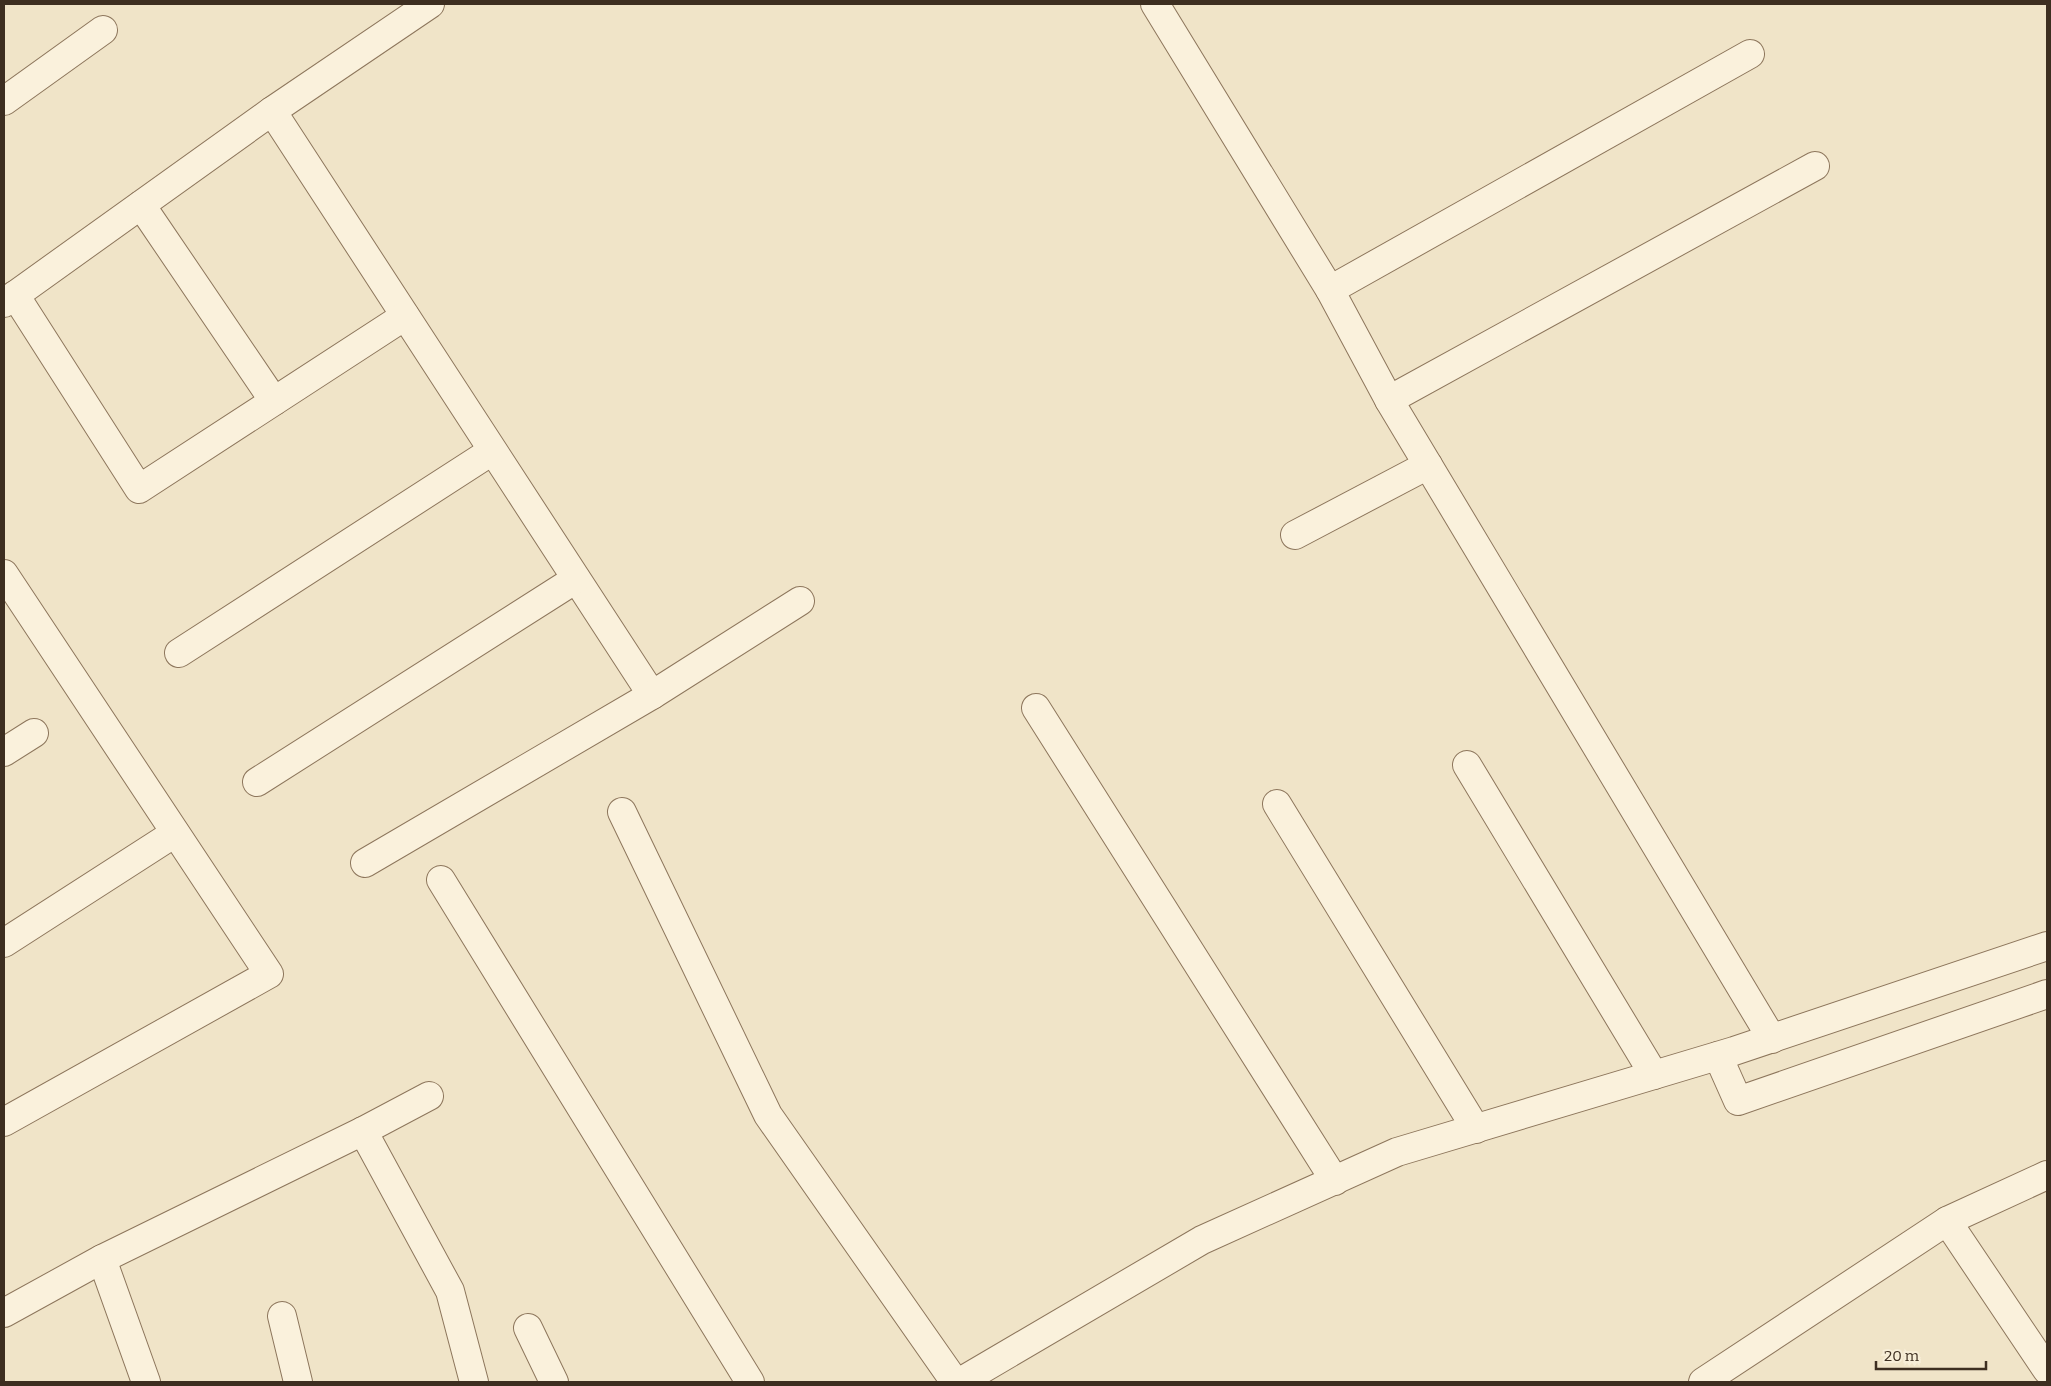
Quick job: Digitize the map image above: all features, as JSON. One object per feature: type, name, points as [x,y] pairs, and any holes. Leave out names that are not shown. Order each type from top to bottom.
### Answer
[{"type":"street","points":[[405,316],[139,489],[10,299],[272,111],[430,4]]},
{"type":"street","points":[[1155,4],[1330,290],[1389,400],[1772,1039]]},
{"type":"street","points":[[4,101],[103,30]]},
{"type":"street","points":[[1330,290],[1750,54]]},
{"type":"street","points":[[272,111],[652,695]]},
{"type":"street","points":[[1389,400],[1815,166]]},
{"type":"street","points":[[141,205],[274,401]]},
{"type":"street","points":[[179,653],[492,450]]},
{"type":"street","points":[[1295,535],[1428,465]]},
{"type":"street","points":[[4,574],[269,974],[4,1122]]},
{"type":"street","points":[[257,782],[576,580]]},
{"type":"street","points":[[365,863],[652,695],[800,601]]},
{"type":"street","points":[[1036,708],[1335,1180]]},
{"type":"street","points":[[4,752],[34,733]]},
{"type":"street","points":[[1468,765],[1654,1075]]},
{"type":"street","points":[[1277,804],[1476,1129]]},
{"type":"street","points":[[622,812],[768,1115],[955,1382]]},
{"type":"street","points":[[4,943],[175,833]]},
{"type":"street","points":[[441,880],[750,1382]]},
{"type":"street","points":[[960,1382],[1202,1240],[1397,1152],[1772,1039],[2047,946]]},
{"type":"street","points":[[1718,1056],[1738,1100],[2047,994]]},
{"type":"street","points":[[4,1313],[102,1260],[363,1131],[429,1096]]},
{"type":"street","points":[[363,1131],[450,1292],[474,1382]]},
{"type":"street","points":[[1703,1382],[1947,1221],[2047,1175]]},
{"type":"street","points":[[1947,1221],[2047,1370]]},
{"type":"street","points":[[102,1260],[146,1382]]},
{"type":"street","points":[[282,1316],[298,1382]]},
{"type":"street","points":[[528,1328],[554,1382]]}]
